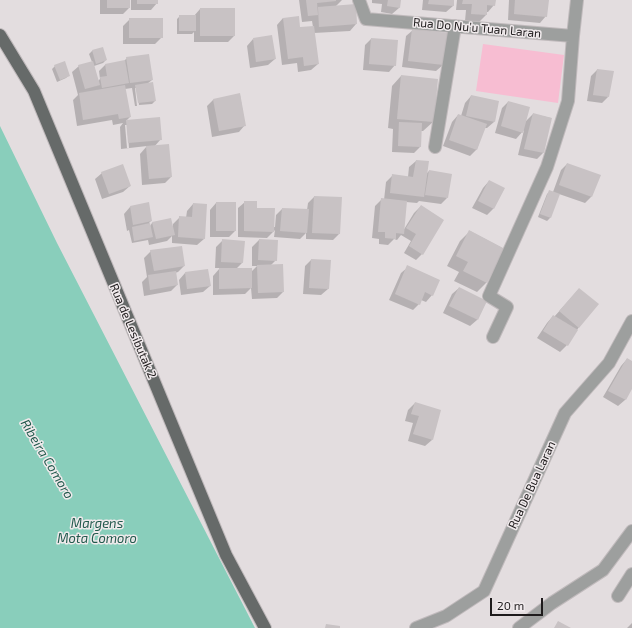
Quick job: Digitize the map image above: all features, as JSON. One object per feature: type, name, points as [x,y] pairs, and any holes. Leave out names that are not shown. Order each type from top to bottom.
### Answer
[{"type":"main road","name":"Rua de Lesibutak 2","points":[[0,35],[34,92],[226,555],[265,628]]},
{"type":"street","name":"Rua Do Nu’u Tuan Laran","points":[[359,0],[366,19],[573,36]]},
{"type":"street","points":[[492,337],[507,307],[489,296],[547,168],[568,101],[577,0]]},
{"type":"street","points":[[435,147],[455,26]]},
{"type":"street","name":"Rua De Bua Laran","points":[[416,628],[446,616],[484,591],[565,413],[609,363],[632,321]]},
{"type":"street","points":[[519,628],[552,603],[603,570],[632,531]]},
{"type":"street","points":[[618,596],[632,574]]},
{"type":"shaded area","points":[[483,44],[564,55],[558,103],[476,91]]},
{"type":"water","name":"Margens Mota Comoro","points":[[0,126],[57,243],[255,628],[0,628]]},
{"type":"building","points":[[107,0],[130,0],[130,8],[107,8]]},
{"type":"building","points":[[137,0],[158,0],[158,4],[137,4]]},
{"type":"building","points":[[306,0],[336,1],[317,3],[318,15],[308,16]]},
{"type":"building","points":[[388,0],[401,0],[400,8],[387,6]]},
{"type":"building","points":[[429,0],[454,0],[454,6],[428,4]]},
{"type":"building","points":[[463,0],[496,0],[495,6],[487,5],[487,15],[471,14],[472,4],[462,4]]},
{"type":"building","points":[[515,0],[549,0],[547,17],[514,14]]},
{"type":"building","points":[[356,4],[357,24],[319,27],[318,7]]},
{"type":"building","points":[[200,8],[235,8],[235,36],[200,36]]},
{"type":"building","points":[[179,15],[196,15],[196,31],[179,31]]},
{"type":"building","points":[[299,16],[300,27],[314,26],[319,64],[304,66],[303,57],[288,59],[283,18]]},
{"type":"building","points":[[129,18],[163,18],[163,38],[129,38]]},
{"type":"building","points":[[412,29],[448,33],[444,65],[408,61]]},
{"type":"building","points":[[272,35],[276,59],[256,62],[253,38]]},
{"type":"building","points":[[371,38],[398,40],[396,66],[369,64]]},
{"type":"building","points":[[103,47],[107,60],[96,64],[92,50]]},
{"type":"building","points":[[149,54],[153,80],[130,83],[126,57]]},
{"type":"building","points":[[125,60],[129,83],[102,88],[100,77],[107,76],[105,64]]},
{"type":"building","points":[[65,61],[70,76],[60,80],[54,65]]},
{"type":"building","points":[[93,61],[100,85],[85,89],[78,65]]},
{"type":"building","points":[[597,69],[614,71],[609,97],[593,95]]},
{"type":"building","points":[[401,75],[438,79],[434,122],[397,119]]},
{"type":"building","points":[[153,82],[156,101],[138,103],[135,85]]},
{"type":"building","points":[[125,85],[131,117],[119,119],[118,114],[83,120],[79,93]]},
{"type":"building","points":[[240,93],[246,126],[219,131],[213,99]]},
{"type":"building","points":[[471,95],[499,101],[495,122],[466,116]]},
{"type":"building","points":[[508,101],[530,107],[523,133],[501,126]]},
{"type":"building","points":[[533,113],[552,118],[544,153],[524,149]]},
{"type":"building","points":[[458,114],[487,124],[477,150],[449,140]]},
{"type":"building","points":[[160,117],[162,140],[128,143],[126,120]]},
{"type":"building","points":[[399,122],[422,123],[421,147],[398,146]]},
{"type":"building","points":[[169,144],[172,177],[149,179],[146,146]]},
{"type":"building","points":[[416,160],[429,161],[424,197],[390,193],[392,174],[413,177]]},
{"type":"building","points":[[567,163],[601,175],[592,197],[559,185]]},
{"type":"building","points":[[123,164],[131,186],[109,194],[101,172]]},
{"type":"building","points":[[429,170],[452,174],[448,198],[425,195]]},
{"type":"building","points":[[489,180],[505,188],[494,209],[478,201]]},
{"type":"building","points":[[549,190],[560,194],[551,218],[540,214]]},
{"type":"building","points":[[314,196],[342,197],[340,234],[312,233]]},
{"type":"building","points":[[381,198],[407,201],[404,234],[396,233],[396,239],[385,238],[385,232],[378,232]]},
{"type":"building","points":[[244,201],[257,201],[257,208],[275,208],[274,232],[244,231]]},
{"type":"building","points":[[149,202],[152,221],[133,225],[130,206]]},
{"type":"building","points":[[216,202],[236,202],[236,231],[216,231]]},
{"type":"building","points":[[193,203],[207,204],[205,239],[178,237],[179,216],[192,217]]},
{"type":"building","points":[[421,205],[444,220],[423,255],[409,246],[416,234],[406,228]]},
{"type":"building","points":[[282,208],[309,209],[307,233],[280,231]]},
{"type":"building","points":[[171,218],[175,235],[156,239],[152,222]]},
{"type":"building","points":[[150,223],[153,237],[134,241],[132,227]]},
{"type":"building","points":[[469,230],[505,249],[487,283],[463,271],[468,262],[456,256]]},
{"type":"building","points":[[222,239],[245,241],[243,263],[221,262]]},
{"type":"building","points":[[259,239],[278,240],[277,261],[258,260]]},
{"type":"building","points":[[182,246],[185,266],[154,271],[150,250]]},
{"type":"building","points":[[311,259],[331,260],[329,289],[309,288]]},
{"type":"building","points":[[283,264],[284,292],[258,293],[257,265]]},
{"type":"building","points":[[407,265],[440,280],[433,296],[425,292],[420,305],[395,294]]},
{"type":"building","points":[[219,268],[252,268],[252,288],[219,289]]},
{"type":"building","points":[[208,269],[211,286],[187,289],[185,272]]},
{"type":"building","points":[[176,271],[178,285],[150,290],[148,275]]},
{"type":"building","points":[[459,287],[487,301],[478,320],[449,306]]},
{"type":"building","points":[[579,288],[599,304],[579,328],[559,311]]},
{"type":"building","points":[[553,315],[578,330],[568,346],[543,331]]},
{"type":"building","points":[[627,358],[632,361],[632,389],[626,400],[608,391]]},
{"type":"building","points":[[415,402],[441,410],[433,440],[413,434],[419,416],[411,414]]},
{"type":"building","points":[[558,621],[571,628],[554,628]]},
{"type":"building","points":[[326,624],[340,626],[340,628],[325,628]]},
{"type":"water label","name":"Ribeira Comoro","points":[[47,459]]}]
